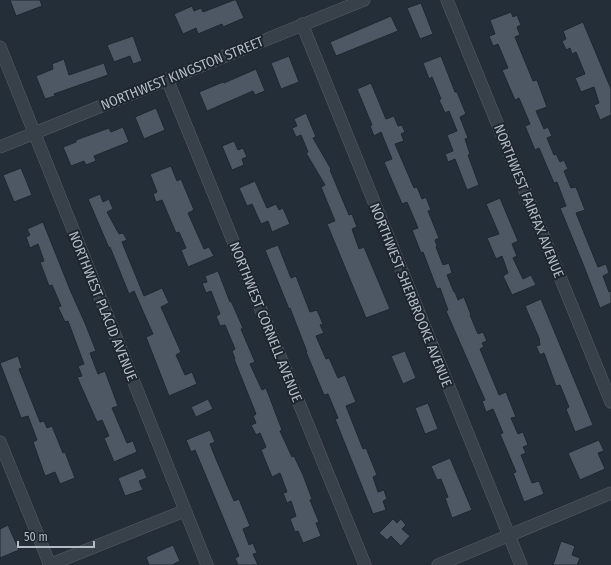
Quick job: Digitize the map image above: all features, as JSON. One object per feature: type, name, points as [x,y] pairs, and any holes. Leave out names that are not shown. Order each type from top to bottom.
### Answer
[{"type":"street","name":"NORTHWEST KINGSTON STREET","points":[[0,147],[364,0]]},
{"type":"street","name":"NORTHWEST FAIRFAX AVENUE","points":[[447,0],[611,402]]},
{"type":"street","name":"NORTHWEST SHERBROOKE AVENUE","points":[[302,24],[521,565]]},
{"type":"street","name":"NORTHWEST PLACID AVENUE","points":[[0,48],[184,511],[207,565]]},
{"type":"street","name":"NORTHWEST CORNELL AVENUE","points":[[167,79],[365,565]]},
{"type":"street","points":[[0,442],[49,565],[184,511]]},
{"type":"street","points":[[438,565],[611,493]]},
{"type":"building","points":[[10,0],[40,0],[42,6],[16,16]]},
{"type":"building","points":[[236,0],[244,18],[223,27],[222,24],[198,34],[196,28],[183,34],[174,14],[192,6],[194,11],[201,8],[203,12]]},
{"type":"building","points":[[421,3],[433,34],[420,39],[407,8]]},
{"type":"building","points":[[511,12],[513,17],[517,15],[521,25],[517,27],[520,35],[515,37],[533,81],[537,80],[547,107],[536,111],[544,129],[548,127],[552,136],[547,138],[554,155],[556,154],[560,162],[564,160],[568,169],[564,171],[571,188],[576,187],[585,210],[576,213],[598,267],[606,264],[609,273],[603,276],[609,292],[611,291],[611,303],[600,308],[560,208],[566,206],[557,182],[554,183],[539,148],[535,150],[525,126],[530,124],[519,98],[515,100],[502,70],[508,68],[498,44],[493,46],[489,36],[495,34],[490,20]]},
{"type":"building","points":[[391,16],[398,31],[336,56],[330,42]]},
{"type":"building","points":[[583,22],[611,89],[611,115],[600,120],[594,105],[599,103],[594,87],[581,92],[575,78],[585,74],[576,52],[572,54],[570,48],[566,50],[562,41],[566,39],[563,31]]},
{"type":"building","points":[[133,36],[142,61],[133,64],[130,56],[114,62],[107,45]]},
{"type":"building","points":[[289,56],[299,82],[281,89],[271,63]]},
{"type":"building","points":[[441,56],[455,92],[457,92],[466,114],[460,117],[468,138],[465,139],[470,154],[468,155],[479,185],[467,190],[455,159],[448,162],[445,154],[453,151],[447,135],[457,131],[449,111],[445,113],[439,100],[441,99],[432,77],[429,79],[423,63]]},
{"type":"building","points":[[64,59],[69,75],[104,63],[108,75],[54,94],[55,96],[45,99],[36,76],[53,69],[52,64]]},
{"type":"building","points":[[256,69],[265,91],[255,95],[253,91],[207,111],[199,92]]},
{"type":"building","points":[[371,83],[386,119],[394,116],[398,126],[402,125],[405,132],[401,134],[404,141],[395,144],[414,188],[417,187],[422,199],[426,197],[431,210],[428,211],[439,238],[435,240],[436,247],[443,265],[449,263],[452,273],[447,275],[458,300],[464,297],[478,334],[483,332],[487,341],[482,343],[484,347],[480,349],[499,395],[506,392],[516,417],[511,418],[518,434],[523,432],[528,445],[523,447],[526,453],[521,455],[532,483],[539,481],[544,494],[524,502],[513,473],[516,472],[500,434],[503,433],[493,409],[486,412],[482,401],[485,400],[446,311],[448,310],[440,288],[437,289],[423,252],[421,253],[412,230],[418,228],[407,202],[402,204],[384,162],[392,159],[381,132],[374,136],[370,126],[372,125],[357,89]]},
{"type":"building","points":[[156,108],[165,130],[144,139],[135,117]]},
{"type":"building","points":[[306,113],[316,137],[313,138],[331,169],[330,170],[349,215],[352,214],[357,227],[352,229],[359,249],[364,247],[390,309],[366,318],[327,224],[335,221],[321,187],[325,185],[306,153],[308,152],[301,135],[296,137],[292,128],[297,126],[294,119]]},
{"type":"building","points":[[123,127],[129,142],[94,156],[96,161],[86,165],[84,161],[71,166],[63,147],[76,142],[76,140],[109,128],[111,132]]},
{"type":"building","points":[[234,141],[238,150],[243,148],[247,157],[242,159],[244,165],[232,170],[222,146]]},
{"type":"building","points":[[171,166],[177,181],[181,179],[194,210],[188,213],[204,249],[209,247],[214,256],[188,267],[181,250],[186,248],[179,232],[176,233],[162,200],[156,202],[153,194],[157,192],[150,174]]},
{"type":"building","points":[[21,168],[32,195],[14,202],[3,175]]},
{"type":"building","points":[[255,181],[267,208],[276,204],[279,210],[283,208],[290,224],[272,232],[268,221],[261,224],[252,204],[247,206],[239,188]]},
{"type":"building","points":[[100,194],[103,202],[109,199],[113,209],[107,212],[119,234],[123,233],[127,240],[122,242],[144,296],[162,288],[169,303],[161,307],[181,352],[176,355],[185,375],[192,372],[197,384],[169,396],[146,337],[153,334],[134,291],[129,294],[88,199]]},
{"type":"building","points":[[500,198],[518,241],[512,244],[517,256],[513,258],[523,279],[531,275],[536,285],[512,295],[503,276],[508,273],[502,256],[496,259],[487,238],[499,234],[486,204]]},
{"type":"building","points":[[43,222],[96,351],[90,353],[98,374],[105,371],[118,406],[112,408],[127,443],[133,441],[137,452],[114,462],[104,438],[109,436],[102,420],[97,422],[77,377],[82,376],[78,366],[84,364],[68,321],[65,322],[58,307],[61,306],[52,285],[49,286],[40,262],[44,261],[38,244],[30,248],[26,237],[30,235],[27,229]]},
{"type":"building","points":[[278,245],[291,278],[296,276],[310,312],[317,310],[323,324],[320,325],[324,333],[316,336],[326,359],[329,358],[338,378],[345,375],[356,402],[346,406],[363,449],[366,448],[377,475],[373,477],[378,492],[384,490],[387,499],[383,501],[386,510],[373,514],[335,419],[338,418],[328,394],[324,395],[306,352],[290,308],[289,309],[265,250]]},
{"type":"building","points":[[218,271],[230,302],[231,301],[243,328],[241,329],[255,362],[250,364],[262,390],[266,388],[282,430],[280,431],[292,457],[294,456],[303,475],[312,499],[310,500],[319,522],[316,523],[321,536],[303,543],[298,531],[295,532],[290,519],[296,516],[291,501],[287,503],[283,493],[287,492],[280,473],[272,477],[261,450],[266,447],[260,433],[256,435],[251,425],[256,423],[253,416],[256,414],[234,359],[232,351],[235,349],[225,325],[220,326],[216,316],[220,314],[211,291],[206,293],[202,283],[207,282],[205,276]]},
{"type":"building","points":[[541,299],[593,425],[575,432],[566,409],[569,407],[560,385],[556,386],[544,353],[540,355],[536,346],[540,345],[539,338],[525,306]]},
{"type":"building","points":[[405,351],[416,378],[403,384],[391,356]]},
{"type":"building","points":[[18,356],[22,368],[19,369],[40,422],[44,421],[47,428],[52,426],[63,453],[65,452],[75,478],[60,484],[55,472],[45,476],[33,442],[37,440],[28,416],[21,418],[0,363]]},
{"type":"building","points":[[208,399],[213,409],[196,417],[191,407]]},
{"type":"building","points":[[428,403],[438,429],[425,434],[415,408]]},
{"type":"building","points":[[210,430],[215,442],[210,444],[216,459],[234,501],[239,499],[250,526],[243,529],[249,545],[253,543],[257,553],[253,554],[258,565],[238,565],[235,558],[239,556],[205,474],[195,450],[191,452],[186,440]]},
{"type":"building","points":[[599,440],[604,451],[598,453],[605,469],[580,480],[568,453]]},
{"type":"building","points":[[450,458],[472,510],[452,518],[445,498],[448,497],[441,479],[437,480],[431,466]]},
{"type":"building","points":[[143,468],[147,478],[139,481],[143,490],[125,496],[118,478]]},
{"type":"building","points":[[393,519],[397,523],[401,519],[406,525],[402,529],[410,536],[401,546],[391,536],[387,540],[379,533]]},
{"type":"building","points":[[8,525],[19,550],[0,558],[0,529]]},
{"type":"building","points":[[561,541],[575,546],[572,555],[580,558],[577,565],[553,565]]},
{"type":"building","points":[[173,545],[180,561],[172,565],[149,565],[146,557]]}]
